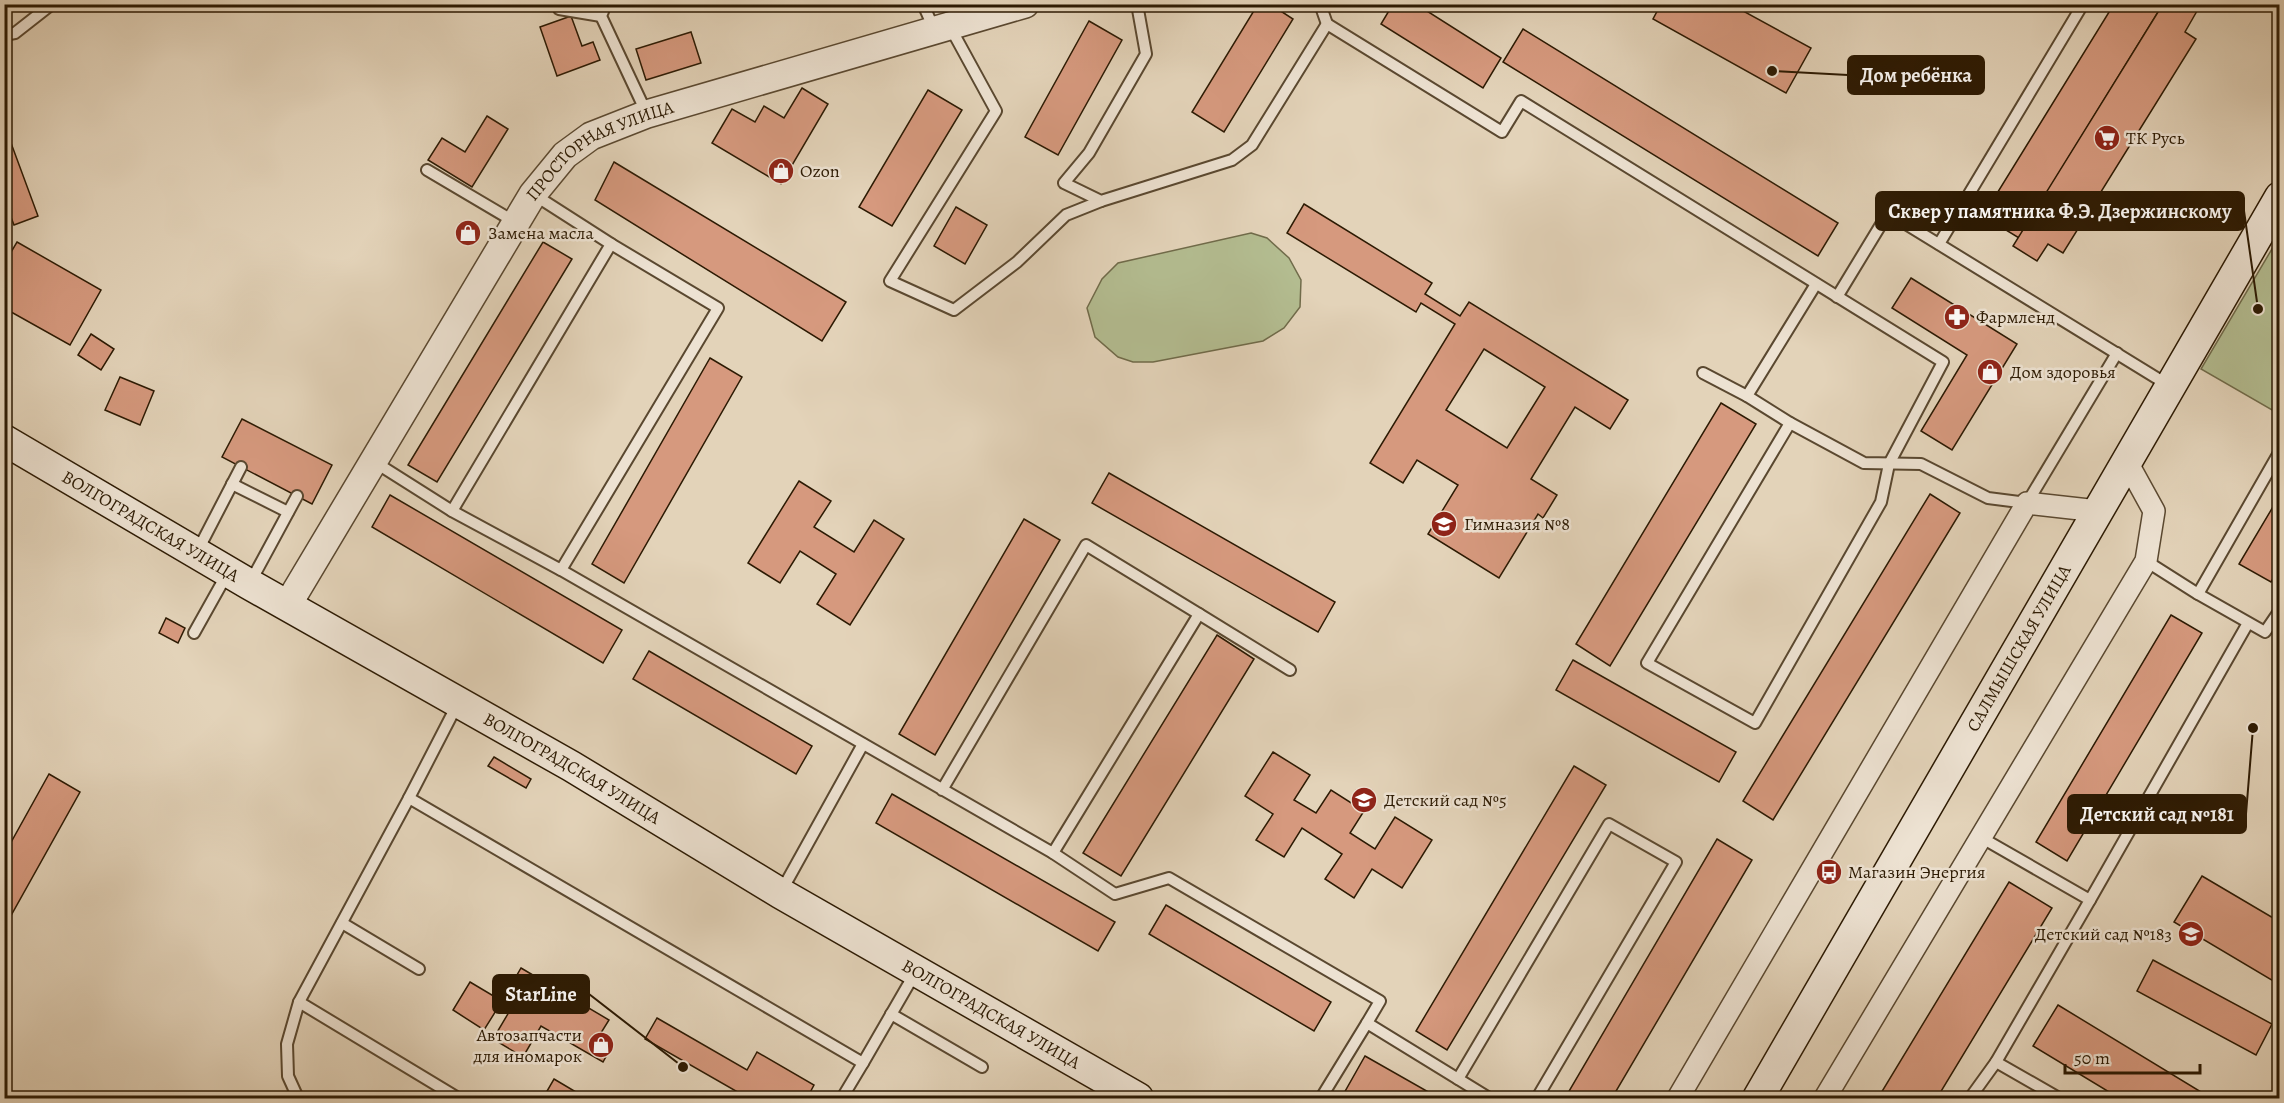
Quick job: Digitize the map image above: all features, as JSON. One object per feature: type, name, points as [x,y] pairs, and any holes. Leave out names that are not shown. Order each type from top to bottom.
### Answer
[{"type":"main road","name":"САЛМЫШСКАЯ УЛИЦА","points":[[1758,1098],[2280,197]]},
{"type":"main road","name":"ВОЛГОГРАДСКАЯ УЛИЦА","points":[[4,440],[287,606],[459,702],[916,972],[1138,1098]]},
{"type":"street","name":"ПРОСТОРНАЯ УЛИЦА","points":[[287,606],[515,222],[533,194],[565,155],[591,136],[647,114],[1025,4]]},
{"type":"street","points":[[1825,1098],[2146,561],[2154,511],[2127,462]]},
{"type":"street","points":[[1678,1098],[2027,503],[2098,511]]},
{"type":"lane","points":[[4,35],[15,33],[52,4]]},
{"type":"lane","points":[[557,4],[559,9],[601,16]]},
{"type":"lane","points":[[606,4],[601,16],[647,114]]},
{"type":"lane","points":[[923,4],[942,27],[996,111],[890,280],[954,310],[1017,262],[1066,215],[1101,201],[1232,160],[1252,145],[1327,24]]},
{"type":"lane","points":[[1101,201],[1064,183],[1089,153],[1146,54],[1137,4]]},
{"type":"lane","points":[[1320,4],[1327,24],[1502,132],[1521,101],[1942,362],[1889,464],[1881,502],[1755,723],[1647,663],[1790,423]]},
{"type":"lane","points":[[1939,244],[2083,4]]},
{"type":"lane","points":[[427,170],[515,222]]},
{"type":"lane","points":[[533,194],[718,308],[561,570]]},
{"type":"lane","points":[[1837,297],[1888,213],[2171,386]]},
{"type":"lane","points":[[452,511],[611,244]]},
{"type":"lane","points":[[1747,396],[1816,284]]},
{"type":"lane","points":[[1703,373],[1864,463],[1921,464],[1988,498],[2027,503],[2117,353]]},
{"type":"lane","points":[[2198,594],[2280,451]]},
{"type":"lane","points":[[373,461],[452,511],[561,570],[1053,853],[1115,894],[1170,879],[1380,1001],[1321,1098]]},
{"type":"lane","points":[[196,553],[241,467]]},
{"type":"lane","points":[[232,484],[288,512]]},
{"type":"lane","points":[[194,633],[239,578],[288,512],[297,496]]},
{"type":"lane","points":[[942,790],[1086,545],[1290,670]]},
{"type":"lane","points":[[2146,561],[2265,632],[2280,610]]},
{"type":"lane","points":[[1053,853],[1199,614]]},
{"type":"lane","points":[[1970,1098],[1996,1062],[2248,623]]},
{"type":"lane","points":[[298,1098],[288,1076],[287,1044],[299,1002],[459,702]]},
{"type":"lane","points":[[780,893],[863,744]]},
{"type":"lane","points":[[409,798],[863,1063]]},
{"type":"lane","points":[[1458,1079],[1609,824],[1676,862],[1537,1098]]},
{"type":"lane","points":[[1982,838],[2090,900]]},
{"type":"lane","points":[[342,923],[419,969]]},
{"type":"lane","points":[[842,1098],[916,972]]},
{"type":"lane","points":[[299,1002],[458,1098]]},
{"type":"lane","points":[[891,1014],[982,1067]]},
{"type":"lane","points":[[1367,1023],[1489,1098]]},
{"type":"lane","points":[[1996,1062],[2059,1098]]},
{"type":"green space","points":[[1251,233],[1267,238],[1289,258],[1301,280],[1300,307],[1284,328],[1263,341],[1153,362],[1133,362],[1118,357],[1095,337],[1087,308],[1102,279],[1118,263]]},
{"type":"green space","points":[[2279,237],[2279,414],[2201,369]]},
{"type":"building","points":[[1258,4],[1270,4],[1293,19],[1224,132],[1192,112]]},
{"type":"building","points":[[1393,4],[1416,4],[1501,58],[1483,88],[1381,24]]},
{"type":"building","points":[[1661,4],[1747,4],[1743,11],[1811,48],[1786,93],[1653,19]]},
{"type":"building","points":[[2114,4],[2163,4],[2019,238],[1983,216]]},
{"type":"building","name":"ТК Русь","points":[[2163,4],[2201,4],[2185,32],[2196,39],[2063,253],[2048,244],[2037,261],[2013,246]]},
{"type":"building","points":[[571,16],[582,46],[593,42],[600,60],[557,76],[540,27]]},
{"type":"building","points":[[1089,21],[1122,40],[1058,155],[1025,137]]},
{"type":"building","points":[[1523,29],[1838,223],[1818,256],[1503,62]]},
{"type":"building","points":[[691,32],[701,63],[646,80],[636,49]]},
{"type":"building","points":[[802,88],[828,104],[781,184],[712,143],[732,109],[755,122],[764,106],[784,118]]},
{"type":"building","points":[[928,90],[962,110],[892,226],[859,207]]},
{"type":"building","points":[[487,116],[508,129],[472,187],[428,160],[442,138],[465,152]]},
{"type":"building","points":[[11,143],[38,216],[14,225],[4,199],[4,145]]},
{"type":"building","points":[[614,162],[846,302],[822,341],[595,200]]},
{"type":"building","points":[[1304,204],[1432,283],[1425,294],[1460,316],[1469,302],[1628,400],[1610,429],[1575,407],[1531,479],[1557,495],[1543,518],[1538,514],[1499,578],[1428,534],[1458,485],[1417,460],[1403,483],[1370,463],[1455,324],[1421,303],[1416,312],[1287,233]],"holes":[[[1484,349],[1545,387],[1507,448],[1446,410]]]},
{"type":"building","points":[[956,207],[987,225],[965,264],[934,246]]},
{"type":"building","points":[[17,242],[101,290],[70,345],[4,308],[4,264]]},
{"type":"building","points":[[543,242],[572,259],[437,482],[408,465]]},
{"type":"building","points":[[1911,278],[2017,344],[1952,450],[1921,431],[1967,355],[1892,308]]},
{"type":"building","points":[[91,334],[114,349],[101,370],[78,355]]},
{"type":"building","points":[[710,358],[742,377],[624,583],[592,564]]},
{"type":"building","points":[[120,377],[154,391],[140,425],[105,410]]},
{"type":"building","points":[[1721,403],[1756,424],[1610,666],[1576,644]]},
{"type":"building","points":[[242,419],[332,465],[312,504],[222,457]]},
{"type":"building","points":[[1109,473],[1335,602],[1318,632],[1092,503]]},
{"type":"building","points":[[799,481],[831,501],[814,527],[854,552],[874,520],[904,539],[850,625],[817,604],[836,574],[800,551],[780,583],[748,563]]},
{"type":"building","points":[[1930,494],[1960,513],[1773,820],[1743,801]]},
{"type":"building","points":[[390,495],[622,630],[603,663],[372,527]]},
{"type":"building","points":[[2280,495],[2280,568],[2271,582],[2239,564]]},
{"type":"building","points":[[1024,519],[1060,540],[935,755],[899,734]]},
{"type":"building","points":[[2171,615],[2202,633],[2067,861],[2036,842]]},
{"type":"building","points":[[166,618],[185,628],[178,643],[159,633]]},
{"type":"building","points":[[1217,635],[1254,659],[1121,876],[1083,853]]},
{"type":"building","points":[[649,651],[812,746],[796,774],[633,679]]},
{"type":"building","points":[[1573,660],[1736,752],[1719,782],[1556,690]]},
{"type":"building","points":[[1273,752],[1310,775],[1294,800],[1316,813],[1331,790],[1364,811],[1350,833],[1375,849],[1395,817],[1432,840],[1402,888],[1372,869],[1354,898],[1325,879],[1342,854],[1302,828],[1284,857],[1256,840],[1273,814],[1245,796]]},
{"type":"building","points":[[494,757],[531,779],[526,788],[488,766]]},
{"type":"building","points":[[1574,766],[1606,785],[1447,1050],[1416,1031]]},
{"type":"building","points":[[49,774],[80,792],[4,928],[4,855]]},
{"type":"building","points":[[892,794],[1115,922],[1098,951],[876,823]]},
{"type":"building","points":[[1717,839],[1752,860],[1612,1098],[1565,1098]]},
{"type":"building","points":[[2202,876],[2280,922],[2280,985],[2174,922]]},
{"type":"building","points":[[2009,882],[2052,908],[1937,1098],[1878,1098]]},
{"type":"building","points":[[1166,905],[1331,1002],[1314,1031],[1149,934]]},
{"type":"building","points":[[2153,960],[2272,1024],[2256,1055],[2137,991]]},
{"type":"building","points":[[521,968],[609,1020],[599,1036],[613,1044],[603,1062],[541,1026],[523,1057],[493,1039],[512,1007],[502,1001]]},
{"type":"building","points":[[470,982],[502,1001],[484,1030],[453,1010]]},
{"type":"building","points":[[2058,1005],[2211,1098],[2119,1098],[2033,1046]]},
{"type":"building","points":[[657,1018],[747,1070],[757,1052],[814,1085],[807,1098],[748,1098],[645,1039]]},
{"type":"building","points":[[1365,1056],[1439,1098],[1349,1098],[1343,1095]]},
{"type":"building","points":[[554,1079],[576,1092],[572,1098],[543,1098]]},
{"type":"place","name":"Дом ребёнка","points":[[1772,71]]},
{"type":"place","name":"ТК Русь","points":[[2107,138]]},
{"type":"place","name":"Ozon","points":[[781,171]]},
{"type":"place","name":"Замена масла","points":[[468,233]]},
{"type":"place","name":"Сквер у памятника Ф.Э. Дзержинскому","points":[[2258,309]]},
{"type":"place","name":"Фармленд","points":[[1957,317]]},
{"type":"place","name":"Дом здоровья","points":[[1990,372]]},
{"type":"place","name":"Гимназия №8","points":[[1444,524]]},
{"type":"place","name":"Детский сад №181","points":[[2253,728]]},
{"type":"place","name":"Детский сад №5","points":[[1364,800]]},
{"type":"place","name":"Магазин Энергия","points":[[1829,872]]},
{"type":"place","name":"Детский сад №183","points":[[2191,934]]},
{"type":"place","name":"Автозапчасти для иномарок","points":[[601,1045]]},
{"type":"place","name":"StarLine","points":[[683,1067]]}]
